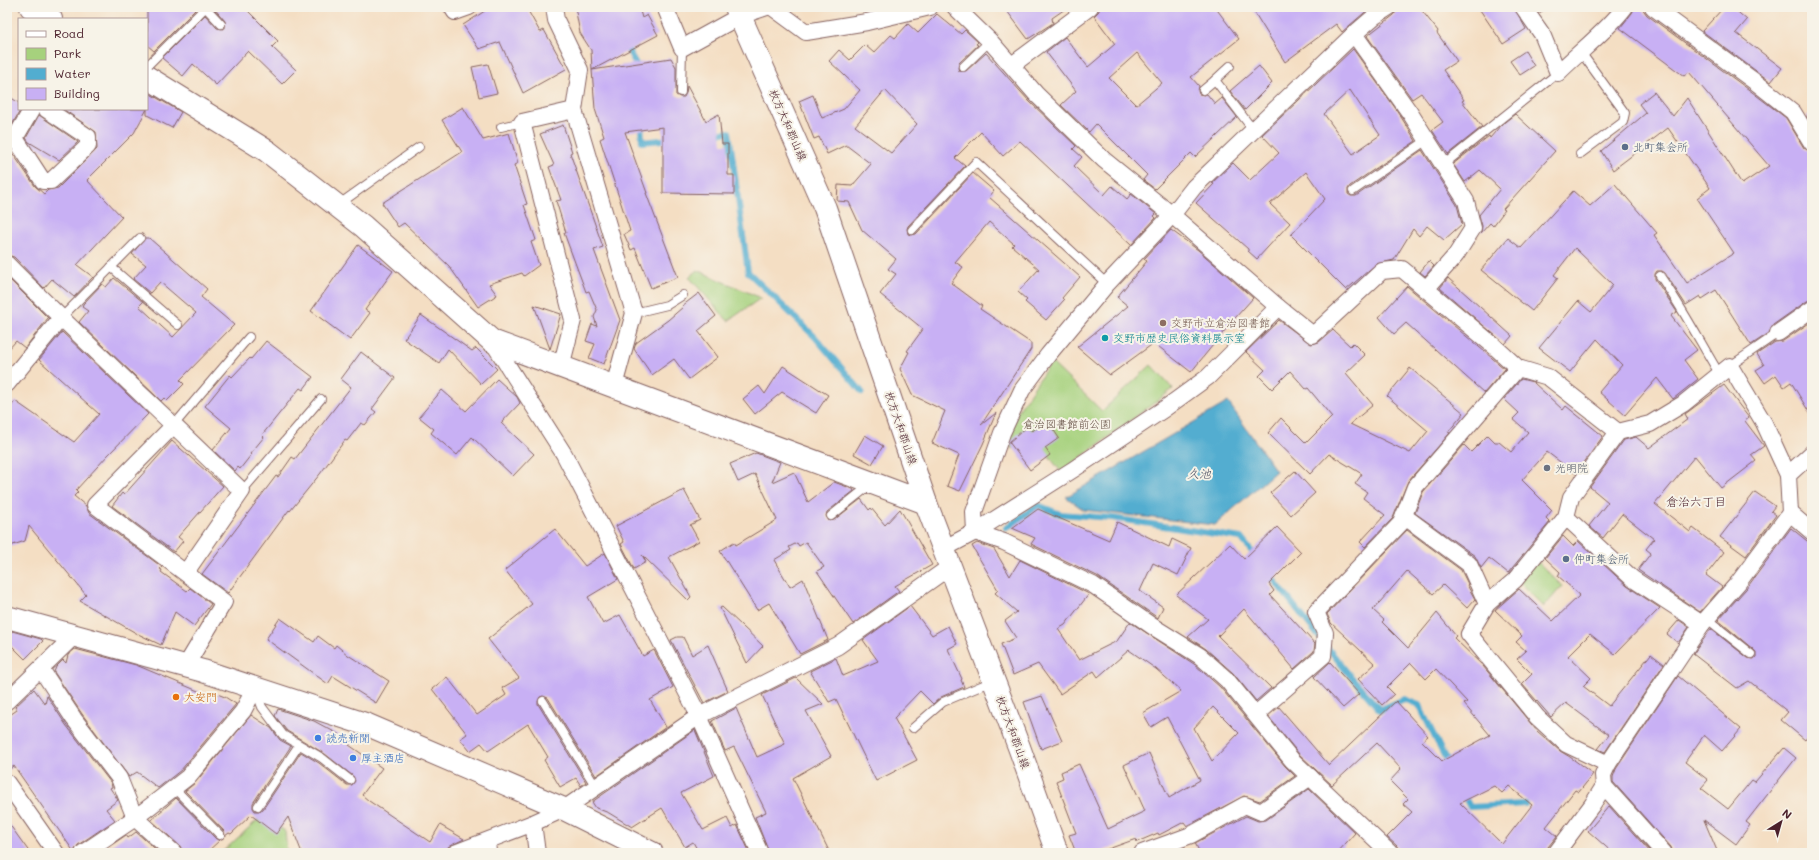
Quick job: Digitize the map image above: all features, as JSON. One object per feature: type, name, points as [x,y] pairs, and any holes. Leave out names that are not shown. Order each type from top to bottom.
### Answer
[{"type":"street","points":[[31,7],[49,18]]},
{"type":"street","points":[[452,7],[454,12],[469,7]]},
{"type":"street","points":[[554,7],[556,20],[580,70],[574,110],[634,313],[614,386]]},
{"type":"street","points":[[665,7],[682,48],[738,11],[767,7]]},
{"type":"street","points":[[772,7],[806,32],[867,22],[930,7]]},
{"type":"street","points":[[955,7],[990,41],[1036,94],[1104,160],[1172,215],[1278,307],[1313,335],[1382,271],[1402,269],[1518,368],[1548,377],[1618,432]]},
{"type":"street","points":[[1012,65],[1090,7]]},
{"type":"street","points":[[975,532],[974,512],[1002,433],[1022,390],[1048,355],[1107,284],[1172,215],[1194,187],[1354,34],[1372,11],[1389,7]]},
{"type":"street","points":[[1523,7],[1542,34],[1558,73],[1580,51],[1615,21],[1625,7]]},
{"type":"street","points":[[1654,7],[1758,84],[1793,112],[1812,144]]},
{"type":"street","name":"枚方大和郡山線","points":[[738,11],[825,208],[926,503],[948,557],[1057,853]]},
{"type":"street","points":[[1354,34],[1410,113],[1466,201],[1473,228],[1456,255],[1426,289]]},
{"type":"street","points":[[148,78],[267,151],[363,226],[492,341],[564,454],[699,716],[760,853]]},
{"type":"street","points":[[31,110],[15,138],[43,181],[51,181],[88,146],[88,137],[48,110]]},
{"type":"street","points":[[560,366],[573,320],[522,122],[574,110]]},
{"type":"street","points":[[7,264],[60,318],[242,491],[186,572]]},
{"type":"street","points":[[455,853],[492,846],[533,823],[564,809],[699,716],[838,646],[948,557],[975,532],[1088,461],[1208,377],[1278,307]]},
{"type":"street","points":[[1778,333],[1812,309]]},
{"type":"street","points":[[7,384],[60,318]]},
{"type":"street","points":[[492,341],[874,482],[926,503]]},
{"type":"street","points":[[1256,714],[1323,656],[1325,633],[1316,612],[1401,523],[1415,487],[1518,368]]},
{"type":"street","points":[[1608,764],[1566,744],[1537,717],[1469,634],[1487,604],[1515,580],[1566,516],[1570,497],[1618,432],[1650,424],[1683,404],[1725,370],[1764,423],[1788,475],[1790,513],[1738,582],[1704,621],[1608,764],[1603,775],[1604,786],[1664,853]]},
{"type":"street","points":[[174,425],[95,505],[224,602],[185,667]]},
{"type":"street","points":[[1788,475],[1812,453]]},
{"type":"street","points":[[1790,513],[1812,532]]},
{"type":"street","points":[[1404,516],[1469,564],[1487,604]]},
{"type":"street","points":[[1566,516],[1633,579],[1704,621]]},
{"type":"street","points":[[975,532],[1004,542],[1093,585],[1152,626],[1200,656],[1227,680],[1292,760],[1390,853]]},
{"type":"street","points":[[7,617],[255,688],[368,726],[564,809],[627,848],[652,853]]},
{"type":"street","points":[[7,701],[74,636]]},
{"type":"street","points":[[41,669],[74,719],[118,778],[135,818],[174,853]]},
{"type":"street","points":[[83,853],[135,818],[188,778],[243,711],[255,688]]},
{"type":"street","points":[[1142,853],[1160,850],[1191,835],[1245,805],[1260,812],[1310,777]]},
{"type":"street","points":[[7,783],[56,853]]},
{"type":"street","points":[[1556,853],[1592,805],[1604,786]]},
{"type":"street","points":[[533,823],[537,853]]},
{"type":"lane","points":[[148,65],[205,7],[221,24]]},
{"type":"lane","points":[[963,67],[990,41]]},
{"type":"lane","points":[[681,92],[682,48]]},
{"type":"lane","points":[[1580,51],[1625,113],[1623,122],[1580,154]]},
{"type":"lane","points":[[1203,90],[1230,66]]},
{"type":"lane","points":[[1443,165],[1558,73]]},
{"type":"lane","points":[[1215,80],[1254,131]]},
{"type":"lane","points":[[501,126],[522,122]]},
{"type":"lane","points":[[1353,191],[1427,140]]},
{"type":"lane","points":[[337,206],[419,147]]},
{"type":"lane","points":[[912,230],[976,162],[1107,284]]},
{"type":"lane","points":[[60,318],[140,238]]},
{"type":"lane","points":[[111,267],[178,325]]},
{"type":"lane","points":[[1660,276],[1676,298],[1694,334],[1725,370],[1778,333]]},
{"type":"lane","points":[[634,313],[667,305],[683,295]]},
{"type":"lane","points":[[174,425],[249,337]]},
{"type":"lane","points":[[242,491],[321,399]]},
{"type":"lane","points":[[831,516],[874,482]]},
{"type":"lane","points":[[1704,621],[1751,654]]},
{"type":"lane","points":[[914,728],[943,702],[994,681]]},
{"type":"lane","points":[[255,688],[262,707],[283,735],[322,758],[350,780]]},
{"type":"lane","points":[[543,701],[596,787]]},
{"type":"lane","points":[[258,806],[299,745]]},
{"type":"lane","points":[[174,788],[220,835]]},
{"type":"green space","points":[[697,270],[761,298],[728,321],[689,277]]},
{"type":"green space","name":"倉治図書館前公園","points":[[1051,362],[1102,411],[1151,365],[1173,389],[1061,472],[1032,434],[1012,449],[1005,440],[1018,411]]},
{"type":"green space","points":[[1537,561],[1562,586],[1544,607],[1518,581]]},
{"type":"green space","points":[[262,816],[285,831],[287,853],[221,853]]},
{"type":"water","name":"久池","points":[[1228,402],[1276,471],[1215,525],[1084,510],[1066,497]]},
{"type":"building","points":[[147,7],[198,7],[154,51],[148,46]]},
{"type":"building","points":[[213,7],[244,7],[278,41],[272,47],[296,70],[282,84],[248,51],[216,85],[193,64],[183,76],[162,58],[205,15],[217,28],[225,28],[225,21]]},
{"type":"building","points":[[491,7],[526,7],[540,32],[544,30],[566,69],[523,93],[500,42],[479,49],[463,25]]},
{"type":"building","points":[[575,7],[639,7],[642,18],[647,15],[658,35],[592,70],[591,50],[580,33]]},
{"type":"building","points":[[1004,7],[1068,7],[1052,18],[1053,23],[1028,39]]},
{"type":"building","points":[[1099,7],[1215,7],[1239,39],[1191,77],[1199,86],[1199,94],[1207,94],[1215,104],[1222,98],[1237,117],[1195,157],[1191,153],[1155,189],[1143,180],[1147,175],[1096,124],[1089,132],[1061,105],[1076,91],[1046,52],[1065,37],[1088,67],[1115,44],[1094,16],[1099,11]],"holes":[[[1137,53],[1162,83],[1136,105],[1109,78]]]},
{"type":"building","points":[[1251,7],[1371,7],[1342,32],[1336,24],[1285,62]]},
{"type":"building","points":[[1398,7],[1419,7],[1438,31],[1437,33],[1457,61],[1443,70],[1464,100],[1462,101],[1482,127],[1448,154],[1432,130],[1443,122],[1421,93],[1412,99],[1367,36],[1394,15]]},
{"type":"building","points":[[1478,7],[1514,7],[1526,29],[1503,44]]},
{"type":"building","points":[[1535,7],[1549,7],[1539,13]]},
{"type":"building","points":[[1635,7],[1641,7],[1647,15],[1786,118],[1804,148],[1812,152],[1812,300],[1807,301],[1773,325],[1769,333],[1751,345],[1716,290],[1702,299],[1700,296],[1686,305],[1665,273],[1662,271],[1657,271],[1655,274],[1655,279],[1677,312],[1671,316],[1697,350],[1684,360],[1698,379],[1673,399],[1657,378],[1625,415],[1599,392],[1622,365],[1597,339],[1570,372],[1539,348],[1578,301],[1591,312],[1613,285],[1575,248],[1554,275],[1558,278],[1532,311],[1481,270],[1508,238],[1521,248],[1573,191],[1590,206],[1615,184],[1657,233],[1654,235],[1687,283],[1734,253],[1697,198],[1710,188],[1668,128],[1613,170],[1601,151],[1646,113],[1639,104],[1654,92],[1673,116],[1687,98],[1742,184],[1769,166],[1689,72],[1684,76],[1620,28]]},
{"type":"building","points":[[1724,7],[1732,7],[1747,20],[1736,33],[1782,68],[1771,82],[1702,31]]},
{"type":"building","points":[[937,14],[961,34],[965,30],[978,42],[976,44],[978,45],[959,63],[959,71],[966,71],[986,53],[1029,101],[1076,146],[1073,149],[1082,157],[1074,166],[1104,195],[1112,186],[1127,199],[1131,194],[1156,214],[1154,216],[1156,218],[1131,245],[1020,141],[1003,156],[981,132],[955,158],[965,166],[908,226],[908,234],[916,234],[973,173],[994,191],[989,197],[1080,277],[1062,298],[1064,300],[1046,320],[1025,302],[1027,300],[1018,292],[1039,269],[1012,246],[1014,244],[989,222],[955,262],[963,267],[951,283],[982,306],[980,309],[1031,343],[1031,349],[981,425],[996,413],[960,491],[947,486],[959,455],[932,443],[945,411],[912,395],[900,369],[909,352],[907,351],[923,329],[880,294],[896,274],[888,269],[896,259],[862,230],[849,202],[837,201],[838,185],[852,186],[871,164],[846,145],[827,154],[819,137],[814,139],[799,101],[813,95],[822,118],[844,109],[860,90],[829,61],[839,50],[850,60],[865,45],[874,53],[891,35],[895,38],[908,24],[918,33]],"holes":[[[885,90],[917,124],[891,153],[855,126]]]},
{"type":"building","points":[[1353,49],[1396,109],[1416,141],[1350,186],[1348,189],[1348,194],[1351,196],[1356,196],[1422,150],[1457,205],[1462,224],[1444,240],[1427,226],[1419,236],[1413,229],[1394,260],[1376,264],[1346,290],[1291,235],[1325,199],[1306,172],[1270,204],[1290,223],[1257,259],[1248,251],[1248,249],[1196,203],[1214,184],[1212,183],[1233,163],[1250,180],[1279,153],[1262,135]],"holes":[[[1350,90],[1380,135],[1353,154],[1324,114]]]},
{"type":"building","points":[[1525,51],[1534,66],[1520,75],[1510,61]]},
{"type":"building","points":[[671,58],[676,67],[676,95],[684,97],[687,86],[706,121],[719,114],[722,144],[728,144],[728,175],[734,175],[734,194],[663,193],[663,127],[625,132],[646,193],[678,277],[651,288],[635,248],[631,250],[624,234],[630,231],[600,139],[604,137],[595,109],[592,70]]},
{"type":"building","points":[[488,64],[497,93],[479,97],[472,67]]},
{"type":"building","points":[[1259,66],[1272,83],[1245,110],[1230,91]]},
{"type":"building","points":[[148,93],[181,112],[172,128],[147,115]]},
{"type":"building","points":[[7,95],[18,102],[18,110],[20,110],[9,130],[7,129]]},
{"type":"building","points":[[463,107],[483,140],[509,133],[518,163],[514,165],[527,204],[524,205],[536,240],[531,242],[539,265],[524,276],[522,273],[489,284],[497,295],[478,307],[449,266],[404,223],[398,227],[382,203],[462,152],[442,120]]},
{"type":"building","points":[[64,110],[146,110],[134,133],[87,180],[122,217],[77,265],[93,277],[74,297],[52,279],[44,288],[14,257],[7,255],[7,145],[35,186],[44,194],[48,190],[58,188],[97,149],[96,132]]},
{"type":"building","points":[[1812,113],[1812,125],[1807,116]]},
{"type":"building","points":[[1515,114],[1555,151],[1503,209],[1505,210],[1493,226],[1490,223],[1481,233],[1482,226],[1479,215],[1500,189],[1480,170],[1465,182],[1453,164],[1489,136],[1490,138],[1501,125]]},
{"type":"building","points":[[39,115],[78,142],[59,160],[29,142],[26,138]]},
{"type":"building","points":[[563,125],[572,152],[570,153],[603,247],[594,250],[620,320],[604,364],[589,358],[595,344],[586,341],[592,324],[597,326],[594,317],[597,310],[589,291],[586,292],[564,233],[566,233],[556,201],[561,200],[549,167],[554,165],[540,134]]},
{"type":"building","points":[[1171,230],[1198,250],[1253,298],[1191,372],[1154,343],[1110,375],[1077,347],[1128,306],[1117,297],[1147,261],[1144,259]]},
{"type":"building","points":[[145,238],[149,238],[207,289],[201,297],[234,325],[180,380],[184,384],[167,401],[164,398],[161,401],[79,322],[88,311],[82,307],[83,304],[102,284],[106,287],[114,278],[143,302],[139,306],[173,337],[196,313],[160,282],[150,293],[133,279],[146,265],[132,254]]},
{"type":"building","points":[[358,245],[393,271],[365,310],[370,313],[350,340],[311,311]]},
{"type":"building","points":[[1429,261],[1434,266],[1425,276],[1420,272]]},
{"type":"building","points":[[7,277],[48,318],[25,348],[16,341],[7,351]]},
{"type":"building","points":[[1448,278],[1512,336],[1505,344],[1440,288]]},
{"type":"building","points":[[1407,286],[1505,369],[1484,393],[1406,323],[1394,334],[1379,317]]},
{"type":"building","points":[[699,293],[716,316],[698,331],[718,357],[689,379],[674,359],[652,375],[634,349],[636,343],[668,320],[683,307],[682,306]]},
{"type":"building","points":[[534,305],[561,314],[550,349]]},
{"type":"building","points":[[421,315],[472,351],[476,348],[497,369],[481,384],[448,349],[439,363],[404,339]]},
{"type":"building","points":[[1279,320],[1311,344],[1319,342],[1333,330],[1350,346],[1353,343],[1365,355],[1346,373],[1373,405],[1350,424],[1410,453],[1428,431],[1387,396],[1410,368],[1464,413],[1448,432],[1450,433],[1408,481],[1393,518],[1365,547],[1360,542],[1385,515],[1363,498],[1367,492],[1355,484],[1362,474],[1329,454],[1310,474],[1268,433],[1281,418],[1306,443],[1332,417],[1308,388],[1306,389],[1290,371],[1272,389],[1259,376],[1265,370],[1246,352]]},
{"type":"building","points":[[1812,321],[1812,417],[1791,382],[1784,387],[1776,375],[1765,383],[1756,370],[1764,365],[1757,354],[1775,342],[1783,341]]},
{"type":"building","points":[[62,332],[148,414],[76,490],[78,492],[74,496],[86,506],[89,513],[162,567],[160,569],[162,570],[161,572],[187,591],[190,588],[211,604],[194,626],[175,612],[161,645],[136,633],[80,601],[86,595],[29,526],[25,541],[7,547],[7,412],[15,401],[74,442],[99,414],[39,360]]},
{"type":"building","points":[[266,341],[313,377],[303,390],[300,388],[262,435],[264,437],[250,454],[251,455],[240,469],[238,467],[235,471],[213,450],[231,428],[205,406],[230,375],[232,377],[250,358],[251,359]]},
{"type":"building","points":[[361,352],[395,378],[372,409],[376,412],[365,425],[361,423],[347,441],[345,440],[320,474],[290,511],[289,510],[228,593],[202,574],[276,476],[278,477],[292,457],[295,459],[351,387],[341,379]]},
{"type":"building","points":[[783,366],[828,395],[816,413],[782,392],[755,414],[743,399],[759,386],[765,394]]},
{"type":"building","points":[[497,379],[517,397],[520,403],[501,423],[534,454],[513,476],[472,437],[457,455],[431,433],[434,429],[419,417],[442,390],[466,411]]},
{"type":"building","points":[[1521,379],[1533,382],[1563,410],[1566,406],[1603,436],[1576,474],[1547,452],[1522,480],[1552,510],[1546,518],[1550,522],[1508,573],[1489,558],[1481,568],[1475,556],[1415,513],[1423,492],[1464,445],[1471,452],[1488,435],[1495,442],[1499,442],[1511,452],[1528,432],[1513,419],[1519,413],[1504,399]]},
{"type":"building","points":[[1724,385],[1749,418],[1745,421],[1764,446],[1751,455],[1756,461],[1721,488],[1695,456],[1655,504],[1690,532],[1693,528],[1724,552],[1706,575],[1722,587],[1700,612],[1638,570],[1651,553],[1646,549],[1654,539],[1622,514],[1603,538],[1589,526],[1608,502],[1590,487],[1624,440],[1636,437],[1649,448],[1688,419],[1685,414]]},
{"type":"building","points":[[1047,420],[1059,438],[1045,448],[1050,455],[1030,470],[1009,442],[1028,426],[1032,431]]},
{"type":"building","points":[[865,435],[883,446],[872,464],[854,454]]},
{"type":"building","points":[[172,441],[223,486],[178,537],[183,541],[174,552],[112,506],[122,493],[124,495]]},
{"type":"building","points":[[756,453],[780,462],[772,482],[794,472],[808,502],[834,482],[853,489],[854,491],[827,512],[826,516],[829,521],[834,520],[861,499],[869,510],[871,508],[885,525],[900,509],[932,565],[895,586],[899,591],[853,624],[817,571],[824,567],[806,542],[799,546],[797,543],[789,547],[791,550],[774,560],[790,587],[803,579],[828,640],[800,654],[769,603],[757,610],[720,551],[734,542],[736,545],[777,520],[755,474],[738,482],[730,464]]},
{"type":"building","points":[[1295,471],[1315,493],[1291,515],[1270,493]]},
{"type":"building","points":[[684,490],[700,520],[690,525],[699,541],[669,557],[691,597],[688,600],[642,555],[646,562],[634,569],[621,544],[624,542],[616,526]]},
{"type":"building","points":[[1755,492],[1775,506],[1771,511],[1776,515],[1746,556],[1720,537]]},
{"type":"building","points":[[1038,509],[1109,540],[1117,522],[1169,547],[1172,539],[1191,548],[1178,575],[1153,563],[1140,591],[1163,607],[1158,618],[1097,576],[1031,544],[1035,538],[1012,528]]},
{"type":"building","points":[[1277,527],[1301,552],[1269,584],[1274,591],[1270,595],[1315,644],[1314,651],[1294,669],[1244,609],[1218,636],[1271,688],[1256,701],[1233,673],[1206,649],[1188,637],[1208,619],[1176,595],[1230,544],[1244,559]]},
{"type":"building","points":[[1791,528],[1812,545],[1812,731],[1805,740],[1781,720],[1788,712],[1749,681],[1737,688],[1693,654],[1711,629],[1748,658],[1753,659],[1756,657],[1756,652],[1754,650],[1718,620],[1746,589]]},
{"type":"building","points":[[555,529],[585,566],[605,553],[618,579],[588,597],[603,624],[620,615],[643,656],[654,650],[673,687],[650,700],[666,727],[596,776],[548,698],[543,696],[540,697],[538,704],[586,782],[581,786],[576,778],[560,787],[544,760],[548,757],[528,724],[488,751],[481,743],[470,751],[460,739],[467,734],[432,689],[447,677],[477,715],[506,695],[502,688],[519,678],[488,639],[532,604],[505,570]]},
{"type":"building","points":[[1407,530],[1461,570],[1475,599],[1467,608],[1443,585],[1433,594],[1407,571],[1373,610],[1384,620],[1382,622],[1408,648],[1437,613],[1456,636],[1454,638],[1483,666],[1537,731],[1560,751],[1593,774],[1579,792],[1575,790],[1546,827],[1557,836],[1548,847],[1547,853],[1399,853],[1397,846],[1387,837],[1412,812],[1403,804],[1408,799],[1390,781],[1401,769],[1377,743],[1332,785],[1299,754],[1268,716],[1279,707],[1329,765],[1396,701],[1428,736],[1422,741],[1442,761],[1490,735],[1464,704],[1467,702],[1436,669],[1426,679],[1411,663],[1387,687],[1394,694],[1382,705],[1358,679],[1375,664],[1331,623],[1327,614]],"holes":[[[1494,786],[1502,793],[1509,786],[1532,805],[1502,844],[1460,803]]]},
{"type":"building","points":[[1563,536],[1573,546],[1578,541],[1627,586],[1660,608],[1615,654],[1590,634],[1568,656],[1591,678],[1583,686],[1609,706],[1651,654],[1664,664],[1605,752],[1598,749],[1609,735],[1566,703],[1551,717],[1522,684],[1532,674],[1517,659],[1526,651],[1516,642],[1522,636],[1495,610],[1519,589],[1553,621],[1580,595],[1558,576],[1560,572],[1545,558]]},
{"type":"building","points":[[977,543],[994,549],[1010,576],[1020,560],[1089,594],[1065,625],[1058,629],[1079,660],[1117,641],[1130,622],[1194,664],[1220,687],[1285,766],[1295,776],[1260,801],[1244,796],[1187,826],[1184,822],[1159,835],[1158,833],[1137,842],[1136,839],[1097,853],[1076,853],[1069,835],[1076,833],[1056,781],[1063,778],[1061,772],[1079,764],[1108,829],[1145,811],[1124,765],[1149,753],[1169,798],[1200,780],[1167,717],[1151,727],[1143,713],[1181,691],[1156,669],[1129,650],[1098,677],[1094,671],[1060,694],[1038,664],[1013,675],[1001,644],[1016,638],[1005,621],[1017,612],[995,593],[998,590],[972,546]],"holes":[[[1213,707],[1239,733],[1212,761],[1194,728]]]},
{"type":"building","points":[[910,606],[932,635],[948,626],[957,644],[948,649],[962,679],[961,680],[964,687],[941,697],[933,704],[920,691],[894,718],[917,760],[876,781],[836,699],[829,702],[810,671],[836,658],[843,676],[878,661],[863,640]]},
{"type":"building","points":[[722,607],[763,646],[747,663],[720,608]]},
{"type":"building","points":[[280,618],[314,642],[318,636],[334,648],[336,645],[348,655],[389,681],[376,703],[333,676],[328,684],[266,639]]},
{"type":"building","points":[[1679,620],[1689,627],[1678,643],[1667,634]]},
{"type":"building","points":[[12,631],[41,639],[43,641],[25,659],[7,641],[7,636]]},
{"type":"building","points":[[677,637],[683,637],[692,655],[708,645],[728,691],[704,703],[671,640]]},
{"type":"building","points":[[75,649],[136,665],[210,696],[212,692],[225,697],[236,704],[181,770],[158,788],[137,772],[129,777],[82,714],[54,672],[56,667],[63,660],[66,663],[68,655]]},
{"type":"building","points":[[1330,662],[1359,694],[1343,708],[1314,677]]},
{"type":"building","points":[[1678,676],[1741,729],[1722,751],[1704,735],[1685,762],[1708,780],[1701,788],[1728,809],[1752,780],[1755,782],[1784,748],[1796,758],[1746,822],[1750,825],[1736,844],[1704,820],[1718,853],[1673,853],[1671,847],[1613,782],[1616,769]]},
{"type":"building","points":[[796,678],[823,704],[806,711],[831,756],[793,778],[830,853],[769,853],[755,817],[766,812],[734,747],[725,751],[712,721],[736,708],[757,757],[785,744],[762,695]]},
{"type":"building","points":[[34,689],[45,704],[47,696],[66,725],[111,783],[112,787],[110,788],[118,800],[106,809],[115,820],[78,845],[74,852],[14,766],[7,771],[7,717],[17,710],[15,707]]},
{"type":"building","points":[[1042,696],[1062,741],[1041,749],[1024,702]]},
{"type":"building","points":[[278,709],[314,721],[340,735],[350,743],[349,745],[382,768],[362,795],[369,801],[430,842],[440,825],[464,839],[448,847],[446,853],[302,853],[288,817],[276,834],[251,815],[231,834],[229,833],[225,836],[224,831],[185,791],[195,783],[251,715],[271,728],[280,740],[291,746],[253,803],[253,808],[255,811],[260,811],[263,809],[301,752],[319,763],[347,785],[352,785],[355,781],[353,776],[325,754],[287,731],[275,716]]},
{"type":"building","points":[[695,730],[714,776],[681,793],[703,830],[727,818],[732,828],[737,825],[750,853],[699,853],[693,842],[685,847],[662,808],[632,827],[609,813],[596,808],[592,802]]},
{"type":"building","points":[[1309,789],[1355,833],[1337,853],[1200,853],[1195,843],[1246,816],[1258,821],[1266,820]]},
{"type":"building","points":[[176,798],[216,839],[220,840],[206,853],[183,853],[180,846],[151,820]]},
{"type":"building","points":[[1609,806],[1651,853],[1613,853],[1588,831]]},
{"type":"building","points":[[7,821],[30,853],[7,853]]},
{"type":"building","points":[[136,832],[160,853],[100,853],[126,835],[128,838]]},
{"type":"waterway","points":[[625,44],[638,69]]},
{"type":"waterway","points":[[641,123],[642,142],[671,139]]},
{"type":"waterway","points":[[714,134],[729,132],[748,272],[815,337],[862,392]]},
{"type":"waterway","points":[[1006,528],[1038,505],[1060,514],[1112,518],[1241,538],[1256,557]]},
{"type":"waterway","points":[[1269,574],[1347,672],[1380,710],[1404,699],[1419,705],[1449,766]]},
{"type":"waterway","points":[[1462,792],[1470,807],[1525,804]]},
{"type":"place","name":"北町集会所","points":[[1625,147]]},
{"type":"place","name":"交野市立倉治図書館","points":[[1163,323]]},
{"type":"place","name":"交野市歴史民俗資料展示室","points":[[1105,338]]},
{"type":"place","name":"光明院","points":[[1547,468]]},
{"type":"place","name":"仲町集会所","points":[[1566,559]]},
{"type":"place","name":"大安門","points":[[176,697]]},
{"type":"place","name":"読売新聞","points":[[318,738]]},
{"type":"place","name":"厚主酒店","points":[[353,758]]},
{"type":"district","name":"倉治六丁目","points":[[1696,502]]}]
